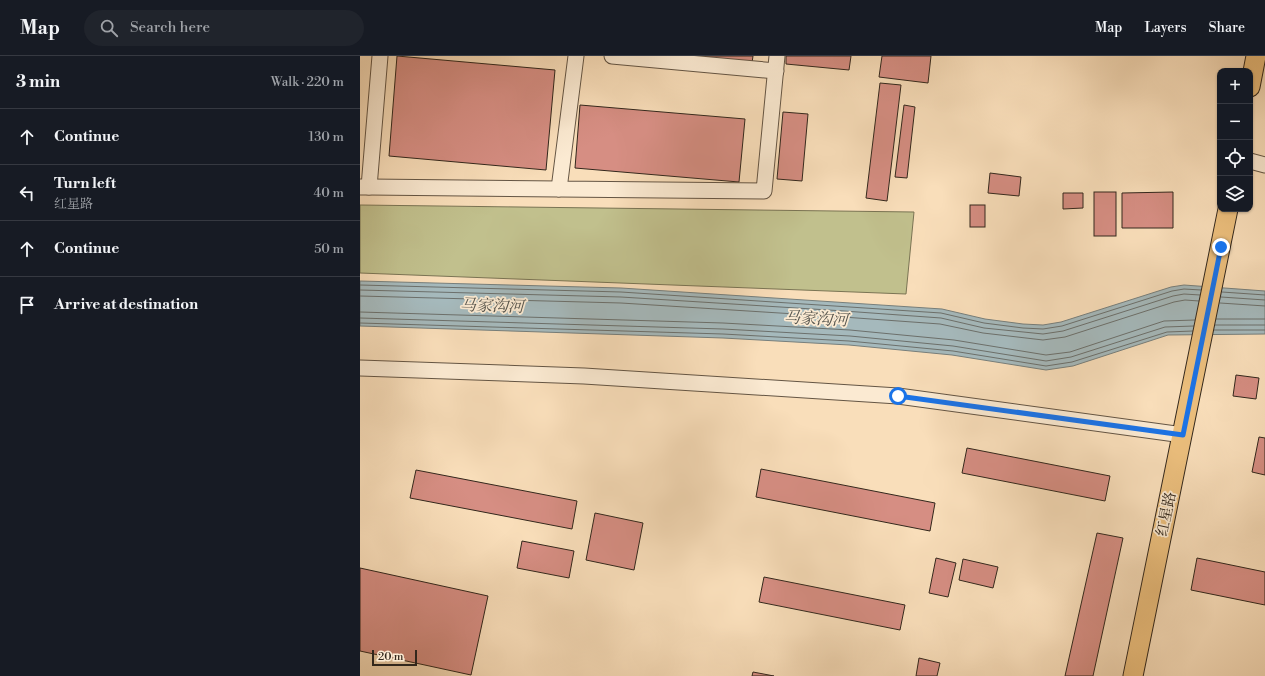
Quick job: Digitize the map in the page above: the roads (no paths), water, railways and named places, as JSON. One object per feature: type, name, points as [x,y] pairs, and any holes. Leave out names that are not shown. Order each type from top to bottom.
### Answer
[{"type":"main road","points":[[1253,71],[1256,56]]},
{"type":"main road","name":"红星路","points":[[1133,676],[1227,212]]},
{"type":"street","points":[[380,56],[364,187],[764,191],[777,56]]},
{"type":"street","points":[[559,189],[576,56]]},
{"type":"street","points":[[612,56],[677,59],[776,71]]},
{"type":"street","points":[[1253,162],[1265,165]]},
{"type":"street","points":[[360,368],[584,376],[898,396],[1183,435]]},
{"type":"water","name":"马家沟河","points":[[360,281],[621,288],[942,309],[985,319],[1043,325],[1061,322],[1171,287],[1184,285],[1265,291],[1265,334],[1168,335],[1073,366],[1046,370],[952,355],[849,345],[723,338],[360,326]]}]
